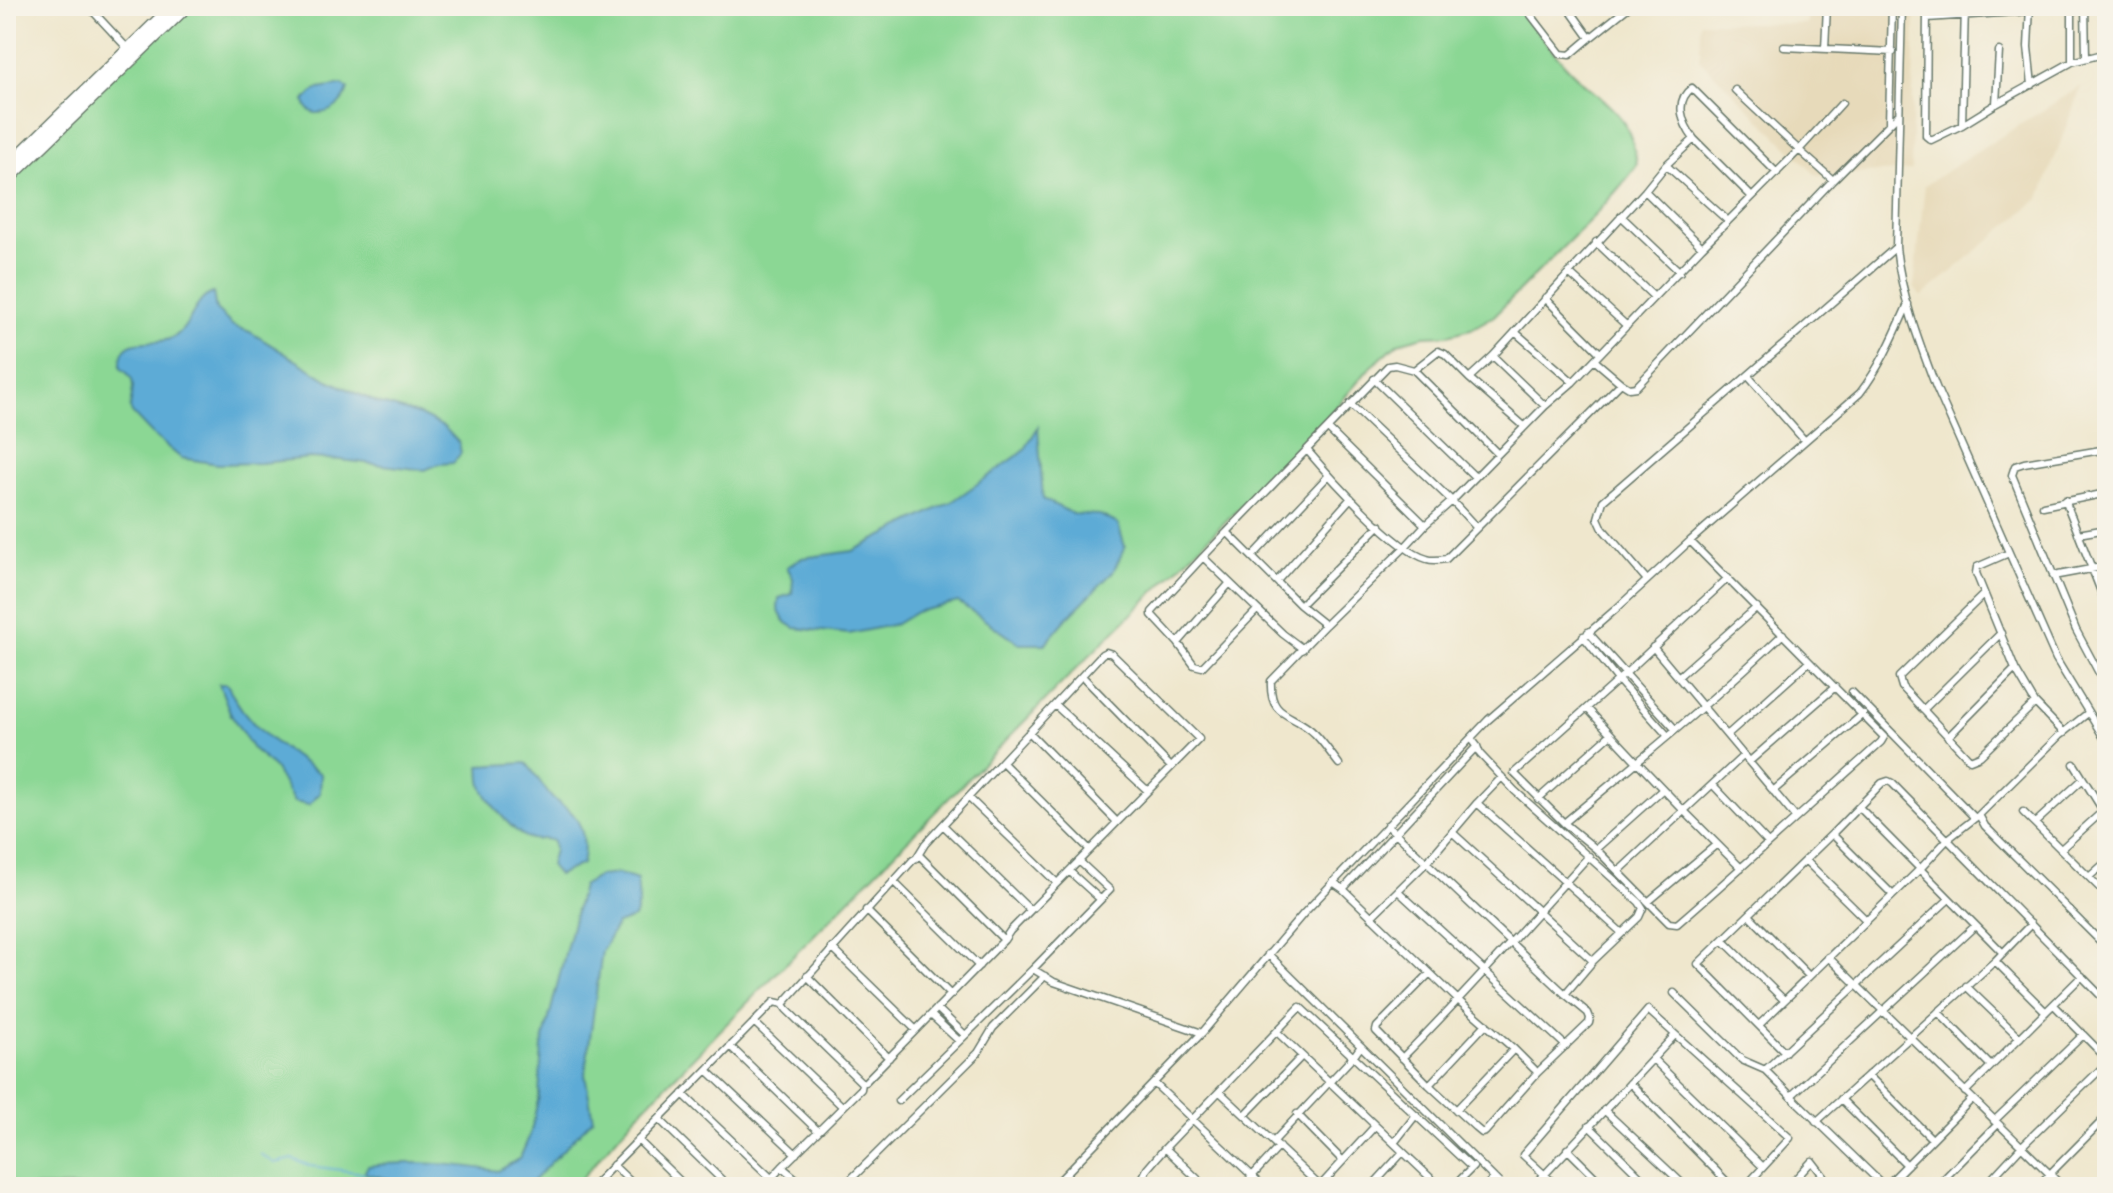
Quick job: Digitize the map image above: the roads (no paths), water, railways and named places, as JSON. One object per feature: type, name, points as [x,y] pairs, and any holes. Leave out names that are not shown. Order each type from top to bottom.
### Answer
[{"type":"highway","points":[[6,168],[173,6]]},
{"type":"highway","points":[[6,181],[187,6]]},
{"type":"street","points":[[6,11],[11,6]]},
{"type":"street","points":[[88,6],[128,49]]},
{"type":"street","points":[[1524,6],[1561,54],[1570,55],[1630,6]]},
{"type":"street","points":[[1825,49],[1827,6]]},
{"type":"street","points":[[1889,123],[1892,6]]},
{"type":"street","points":[[1902,6],[1896,247],[1908,304],[1936,387],[2056,659],[2107,743]]},
{"type":"street","points":[[1927,6],[1926,136],[1931,140],[2072,62],[2107,53]]},
{"type":"street","points":[[1962,125],[1965,6]]},
{"type":"street","points":[[2072,6],[2072,62]]},
{"type":"street","points":[[2085,6],[2086,57]]},
{"type":"street","points":[[1571,8],[1590,38]]},
{"type":"street","points":[[1927,18],[2030,9],[2028,47],[2032,85]]},
{"type":"street","points":[[1784,47],[1900,52]]},
{"type":"street","points":[[1996,104],[1999,51]]},
{"type":"street","points":[[1752,197],[1687,129],[1681,111],[1686,92],[1692,88],[1777,173]]},
{"type":"street","points":[[1735,90],[1833,180]]},
{"type":"street","points":[[1339,764],[1314,733],[1279,711],[1270,696],[1271,681],[1524,426],[1573,382],[1842,103]]},
{"type":"street","points":[[1594,360],[1621,383],[1629,388],[1636,387],[1898,115]]},
{"type":"street","points":[[1469,378],[1493,356],[1666,165],[1694,139]]},
{"type":"street","points":[[1666,165],[1728,221]]},
{"type":"street","points":[[1645,191],[1702,247]]},
{"type":"street","points":[[1621,216],[1680,272]]},
{"type":"street","points":[[1596,242],[1654,297]]},
{"type":"street","points":[[1647,580],[1603,529],[1598,518],[1603,501],[1896,247]]},
{"type":"street","points":[[1569,273],[1627,326]]},
{"type":"street","points":[[1545,298],[1600,353]]},
{"type":"street","points":[[1053,1187],[1202,1033],[1333,882],[1488,720],[1860,393],[1885,356],[1908,304]]},
{"type":"street","points":[[1515,332],[1573,382]]},
{"type":"street","points":[[1414,370],[1438,351],[1445,354],[1524,426]]},
{"type":"street","points":[[1493,356],[1545,406]]},
{"type":"street","points":[[1257,610],[1202,667],[1194,665],[1152,615],[1203,557],[1391,365],[1414,370],[1498,454]]},
{"type":"street","points":[[1748,376],[1805,441]]},
{"type":"street","points":[[1374,379],[1475,477]]},
{"type":"street","points":[[1307,450],[1351,498],[1404,548],[1426,559],[1446,559],[1621,383]]},
{"type":"street","points":[[1350,404],[1476,527]]},
{"type":"street","points":[[1328,429],[1425,525]]},
{"type":"street","points":[[2106,684],[2076,630],[2012,475],[2015,466],[2024,463],[2107,449]]},
{"type":"street","points":[[1252,557],[1329,475]]},
{"type":"street","points":[[2043,506],[2107,493]]},
{"type":"street","points":[[1277,581],[1351,498]]},
{"type":"street","points":[[2065,500],[2106,604]]},
{"type":"street","points":[[1300,605],[1380,525]]},
{"type":"street","points":[[2078,534],[2107,529]]},
{"type":"street","points":[[1227,532],[1300,605],[1325,625]]},
{"type":"street","points":[[1690,541],[1728,578],[1757,607],[1809,662],[1863,714],[1884,737],[1677,924],[1669,923],[1619,871],[1538,799],[1514,773],[1728,578]]},
{"type":"street","points":[[2009,553],[1977,567],[1976,573],[2015,669],[2035,703],[2064,733]]},
{"type":"street","points":[[1203,557],[1257,610],[1303,649]]},
{"type":"street","points":[[2053,576],[2107,566]]},
{"type":"street","points":[[1178,643],[1229,584]]},
{"type":"street","points":[[1984,594],[1899,677],[1902,687],[1970,760],[1975,759],[2035,703]]},
{"type":"street","points":[[1678,677],[1757,607]]},
{"type":"street","points":[[1923,710],[2001,633]]},
{"type":"street","points":[[1586,634],[1626,673],[1675,729]]},
{"type":"street","points":[[1586,634],[1618,680],[1667,735]]},
{"type":"street","points":[[1564,823],[1703,707],[1783,634]]},
{"type":"street","points":[[1653,647],[1796,818]]},
{"type":"street","points":[[763,1187],[1199,739],[1112,654],[1102,654],[925,844],[917,857],[783,1004]]},
{"type":"street","points":[[1727,735],[1809,662]]},
{"type":"street","points":[[1948,737],[2015,669]]},
{"type":"street","points":[[1082,676],[1171,767]]},
{"type":"street","points":[[1619,871],[1713,785],[1835,687]]},
{"type":"street","points":[[1852,692],[2107,948]]},
{"type":"street","points":[[1055,705],[1148,791]]},
{"type":"street","points":[[1587,708],[1662,790],[1741,868]]},
{"type":"street","points":[[1759,1025],[1948,839],[2088,713]]},
{"type":"street","points":[[1773,791],[1863,714]]},
{"type":"street","points":[[1029,732],[1117,822]]},
{"type":"street","points":[[1538,799],[1611,734]]},
{"type":"street","points":[[1471,738],[1480,754],[1515,791],[1643,908],[1639,917],[1593,961],[1565,994]]},
{"type":"street","points":[[1343,889],[1477,746]]},
{"type":"street","points":[[1002,762],[1090,850]]},
{"type":"street","points":[[2061,849],[2105,814],[2074,764]]},
{"type":"street","points":[[1371,917],[1427,862],[1502,777]]},
{"type":"street","points":[[2035,823],[2083,779]]},
{"type":"street","points":[[1785,1052],[1698,964],[1882,783],[1888,781],[2107,1002]]},
{"type":"street","points":[[1713,785],[1767,842]]},
{"type":"street","points":[[1596,849],[1662,790]]},
{"type":"street","points":[[969,798],[1057,883]]},
{"type":"street","points":[[1477,803],[1622,933]]},
{"type":"street","points":[[1859,807],[2003,953]]},
{"type":"street","points":[[2023,812],[2107,895]]},
{"type":"street","points":[[943,825],[1030,910]]},
{"type":"street","points":[[1387,825],[1590,1018],[1589,1023],[1537,1073],[1489,1130],[1482,1133],[1376,1031],[1430,973]]},
{"type":"street","points":[[1452,832],[1593,961]]},
{"type":"street","points":[[1832,834],[1893,895]]},
{"type":"street","points":[[1649,901],[1717,844]]},
{"type":"street","points":[[1402,1058],[1459,1001],[1589,856]]},
{"type":"street","points":[[917,857],[923,859],[1004,940]]},
{"type":"street","points":[[1805,860],[1866,920]]},
{"type":"street","points":[[898,1101],[1110,890],[1079,861]]},
{"type":"street","points":[[2089,877],[2107,861]]},
{"type":"street","points":[[1069,871],[1100,899]]},
{"type":"street","points":[[893,881],[979,966]]},
{"type":"street","points":[[1333,882],[1534,1069]]},
{"type":"street","points":[[1398,891],[1566,1046]]},
{"type":"street","points":[[1765,1070],[1949,899]]},
{"type":"street","points":[[866,910],[951,995]]},
{"type":"street","points":[[1749,915],[1809,976]]},
{"type":"street","points":[[1816,1122],[1995,961],[2031,924]]},
{"type":"street","points":[[1791,1096],[1975,926]]},
{"type":"street","points":[[1723,940],[1784,1000]]},
{"type":"street","points":[[832,948],[916,1030]]},
{"type":"street","points":[[1268,954],[1503,1187]]},
{"type":"street","points":[[1828,957],[2063,1187]]},
{"type":"street","points":[[1995,961],[2046,1012]]},
{"type":"street","points":[[1033,969],[1054,982],[1202,1033]]},
{"type":"street","points":[[807,976],[889,1058]]},
{"type":"street","points":[[843,1187],[978,1053],[993,1028],[1045,976]]},
{"type":"street","points":[[1965,1092],[2082,976]]},
{"type":"street","points":[[1966,986],[2020,1038]]},
{"type":"street","points":[[1674,993],[1742,1060],[1765,1070],[1885,1187],[1972,1099]]},
{"type":"street","points":[[592,1187],[774,1002],[783,1004],[862,1083]]},
{"type":"street","points":[[1984,1187],[2107,1061],[2054,1005]]},
{"type":"street","points":[[1147,1187],[1143,1177],[1147,1169],[1300,1007],[1472,1168]]},
{"type":"street","points":[[937,1008],[965,1035]]},
{"type":"street","points":[[1558,1187],[1523,1155],[1648,1010],[1790,1138],[1745,1187]]},
{"type":"street","points":[[1938,1012],[1991,1066]]},
{"type":"street","points":[[931,1015],[959,1041]]},
{"type":"street","points":[[754,1022],[843,1107]]},
{"type":"street","points":[[1429,1085],[1486,1024]]},
{"type":"street","points":[[1277,1032],[1440,1187]]},
{"type":"street","points":[[1533,1187],[1675,1035]]},
{"type":"street","points":[[1936,1187],[2083,1035]]},
{"type":"street","points":[[730,1046],[818,1131]]},
{"type":"street","points":[[1242,1187],[1297,1114],[1361,1046]]},
{"type":"street","points":[[1456,1110],[1514,1049]]},
{"type":"street","points":[[1246,1114],[1302,1056]]},
{"type":"street","points":[[1653,1059],[1763,1167]]},
{"type":"street","points":[[707,1070],[796,1154]]},
{"type":"street","points":[[1868,1075],[1932,1139]]},
{"type":"street","points":[[1154,1083],[1264,1187]]},
{"type":"street","points":[[1630,1083],[1732,1187]]},
{"type":"street","points":[[1220,1092],[1321,1186],[1375,1126]]},
{"type":"street","points":[[683,1094],[771,1178]]},
{"type":"street","points":[[1841,1099],[1907,1165]]},
{"type":"street","points":[[1604,1110],[1686,1187]]},
{"type":"street","points":[[1297,1114],[1343,1161]]},
{"type":"street","points":[[1394,1143],[1416,1115]]},
{"type":"street","points":[[2037,1187],[2107,1116]]},
{"type":"street","points":[[659,1119],[729,1187]]},
{"type":"street","points":[[1589,1126],[1651,1187]]},
{"type":"street","points":[[638,1140],[686,1187]]},
{"type":"street","points":[[1165,1148],[1206,1187]]},
{"type":"street","points":[[1567,1149],[1605,1187]]},
{"type":"street","points":[[1375,1186],[1403,1152]]},
{"type":"street","points":[[1788,1187],[1812,1161],[1832,1187]]},
{"type":"street","points":[[1453,1187],[1478,1162]]},
{"type":"street","points":[[613,1165],[636,1187]]},
{"type":"street","points":[[782,1167],[806,1187]]},
{"type":"street","points":[[1485,1187],[1494,1178]]},
{"type":"water","points":[[343,85],[348,89],[336,107],[321,113],[309,110],[304,101],[313,92]]},
{"type":"water","points":[[213,293],[216,310],[233,326],[250,332],[328,380],[378,403],[420,415],[444,427],[459,443],[461,453],[453,463],[439,464],[425,470],[310,458],[218,464],[181,458],[132,413],[132,380],[121,368],[122,356],[131,344],[164,341],[178,334],[201,301]]},
{"type":"water","points":[[1038,427],[1043,499],[1073,514],[1100,515],[1118,524],[1125,547],[1113,572],[1045,644],[1020,644],[958,602],[916,612],[896,624],[849,634],[795,628],[784,621],[778,609],[779,598],[792,594],[793,578],[787,567],[802,558],[853,551],[953,501],[1024,451]]},
{"type":"water","points":[[219,684],[227,684],[244,713],[266,736],[321,774],[320,793],[309,805],[294,802],[274,768],[253,749],[231,715]]},
{"type":"water","points":[[526,763],[553,799],[574,815],[581,828],[584,842],[582,864],[558,875],[550,865],[553,841],[531,839],[515,830],[495,807],[482,785],[480,766]]},
{"type":"water","points":[[619,874],[637,880],[639,902],[634,918],[617,924],[602,951],[585,1074],[593,1119],[527,1187],[440,1187],[430,1183],[409,1184],[364,1173],[368,1166],[401,1163],[498,1171],[520,1158],[530,1135],[539,1096],[542,1046],[582,886],[599,876]]},
{"type":"waterway","points":[[260,1154],[275,1163],[293,1159],[310,1166],[364,1173]]}]
